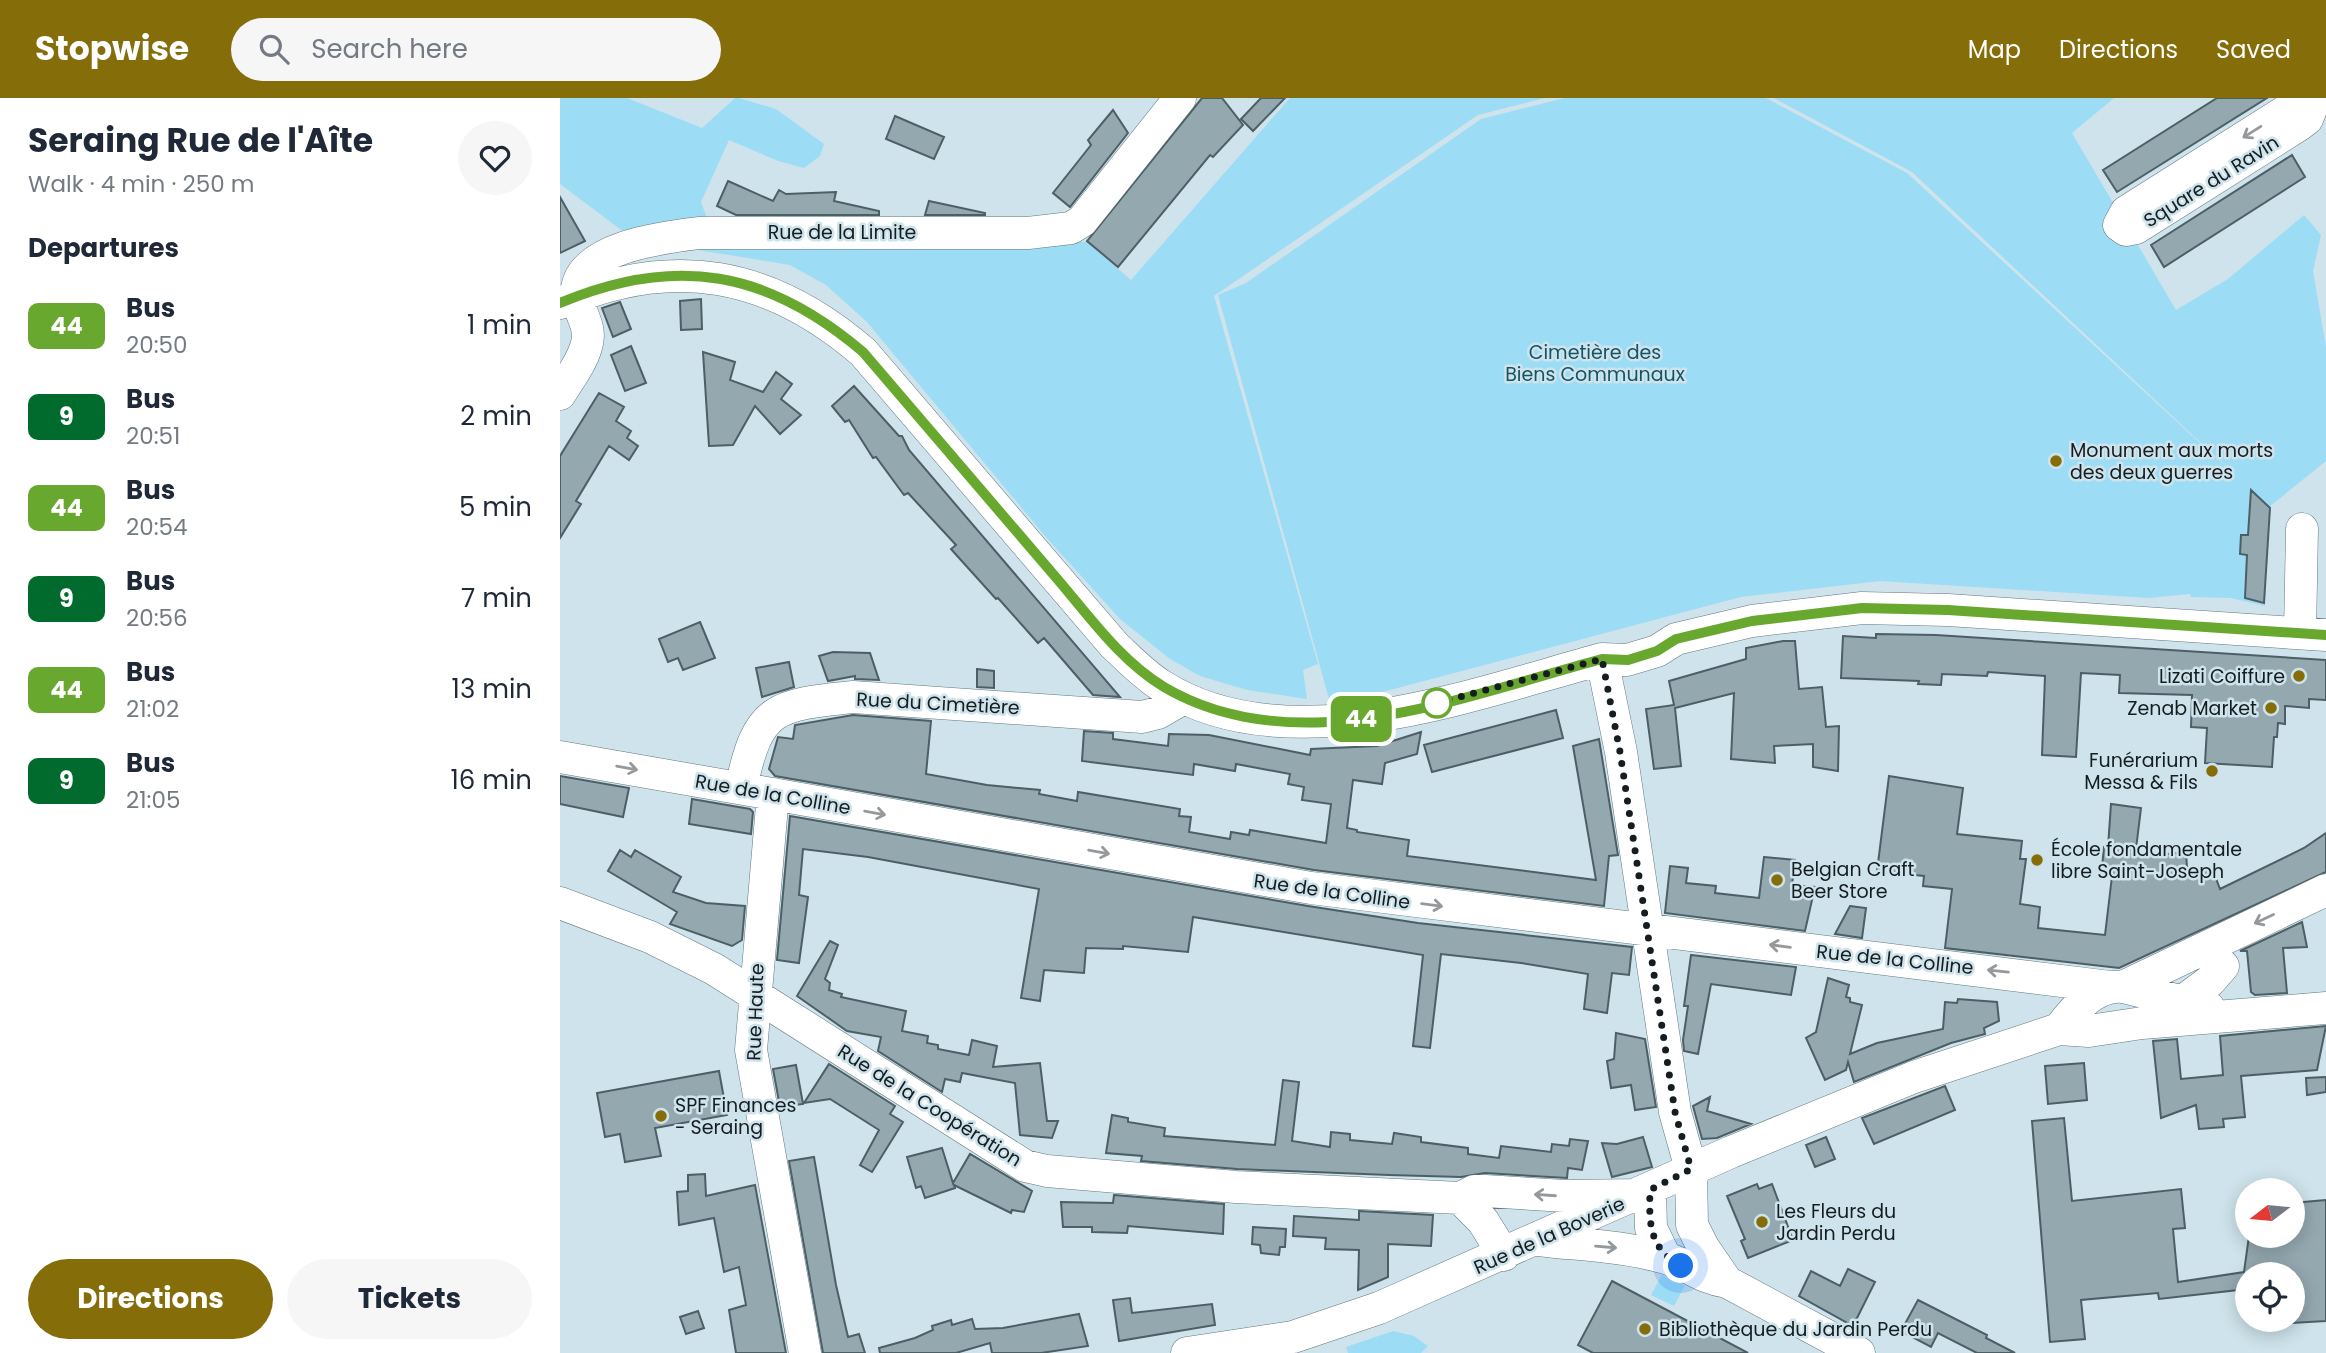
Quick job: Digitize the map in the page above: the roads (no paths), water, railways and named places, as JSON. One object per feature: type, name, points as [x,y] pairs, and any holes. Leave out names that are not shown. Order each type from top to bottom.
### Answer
[{"type":"street","name":"Rue de la Limite","points":[[568,300],[590,264],[605,255],[663,238],[724,232],[1028,233],[1071,228],[1082,221],[1180,98]]},
{"type":"street","name":"Square du Ravin","points":[[2318,101],[2299,125],[2136,228],[2126,230],[2119,225],[2126,212],[2288,109],[2318,101]]},
{"type":"street","points":[[560,394],[586,346],[589,331],[568,300],[626,280],[664,275],[702,275],[743,283],[782,297],[813,313],[863,352],[1114,645],[1148,676],[1184,698],[1242,717],[1290,722],[1362,719],[1428,705],[1602,659],[1619,661],[1647,655],[1676,639],[1793,615],[1890,608],[2313,634],[2302,529]]},
{"type":"street","points":[[1602,659],[1615,721],[1675,1112],[1691,1169],[1692,1225],[1703,1247],[1727,1282]]},
{"type":"street","name":"Rue du Cimetière","points":[[741,788],[758,728],[772,715],[818,701],[853,697],[1142,717],[1158,713],[1184,698]]},
{"type":"street","name":"Rue de la Colline","points":[[560,757],[1240,877],[1648,932],[2011,972],[2138,992]]},
{"type":"street","name":"Rue Haute","points":[[773,794],[754,993],[753,1073],[805,1353]]},
{"type":"street","points":[[2059,1029],[2080,1031],[2138,992],[2214,957],[2326,890]]},
{"type":"street","name":"Rue de la Coopération","points":[[560,903],[674,948],[754,993],[952,1122],[1026,1166],[1046,1171],[1236,1187],[1460,1198],[1474,1191],[1644,1193]]},
{"type":"street","points":[[2181,1002],[2210,981],[2214,957]]},
{"type":"street","points":[[2214,957],[2228,990],[2243,1014]]},
{"type":"street","points":[[2138,992],[2243,1014],[2326,1008]]},
{"type":"street","points":[[2059,1029],[2082,1003],[2138,992],[2243,1014]]},
{"type":"street","name":"Rue de la Boverie","points":[[1187,1353],[1253,1345],[1334,1325],[1517,1249],[1644,1193],[1691,1169],[1914,1077],[2059,1029]]},
{"type":"street","points":[[1499,1193],[1514,1207],[1522,1233],[1517,1249]]},
{"type":"street","points":[[1644,1193],[1692,1225]]},
{"type":"street","points":[[1644,1193],[1651,1228],[1665,1257]]},
{"type":"street","points":[[1460,1198],[1517,1249],[1665,1257],[1704,1278],[1727,1282],[1860,1353]]},
{"type":"place","name":"Monument aux morts des deux guerres","points":[[2056,461]]},
{"type":"place","name":"Lizati Coiffure","points":[[2299,676]]},
{"type":"place","name":"Zenab Market","points":[[2271,708]]},
{"type":"place","name":"Funérarium Messa & Fils","points":[[2212,771]]},
{"type":"place","name":"École fondamentale libre Saint-Joseph","points":[[2037,860]]},
{"type":"place","name":"Belgian Craft Beer Store","points":[[1777,880]]},
{"type":"place","name":"SPF Finances - Seraing","points":[[661,1116]]},
{"type":"place","name":"Les Fleurs du Jardin Perdu","points":[[1762,1222]]},
{"type":"place","name":"Bibliothèque du Jardin Perdu","points":[[1645,1329]]},
{"type":"park label","name":"Cimetière des Biens Communaux","points":[[1595,363]]}]
